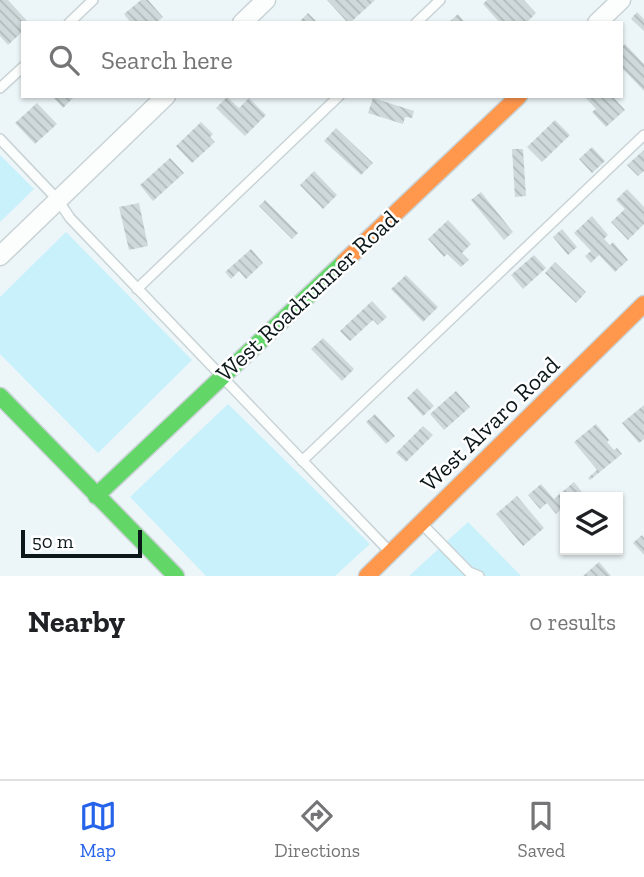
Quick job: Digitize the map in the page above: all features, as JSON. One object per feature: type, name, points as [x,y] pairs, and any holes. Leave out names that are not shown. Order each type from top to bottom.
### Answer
[{"type":"street","points":[[245,21],[266,0]]},
{"type":"street","points":[[599,21],[621,0]]},
{"type":"street","points":[[0,256],[164,98]]},
{"type":"street","name":"West Roadrunner Road","points":[[96,496],[517,98]]},
{"type":"street","name":"West Alvaro Road","points":[[367,576],[644,304]]},
{"type":"street","points":[[0,396],[176,576]]},
{"type":"lane","points":[[71,21],[93,0]]},
{"type":"lane","points":[[418,21],[440,0]]},
{"type":"lane","points":[[0,88],[21,69]]},
{"type":"lane","points":[[137,289],[337,98]]},
{"type":"lane","points":[[302,461],[644,135]]},
{"type":"lane","points":[[0,139],[137,289],[391,553]]},
{"type":"lane","points":[[421,523],[469,572],[479,576]]},
{"type":"shaded area","points":[[0,155],[34,189],[0,222]]},
{"type":"shaded area","points":[[66,232],[192,360],[98,453],[0,354],[0,297]]},
{"type":"shaded area","points":[[228,404],[370,544],[335,576],[206,576],[130,497]]},
{"type":"shaded area","points":[[468,522],[521,576],[409,576]]},
{"type":"building","points":[[0,0],[8,0],[27,21],[21,21],[21,33],[8,45],[0,36]]},
{"type":"building","points":[[141,0],[148,0],[163,17],[158,21],[129,21],[124,14]]},
{"type":"building","points":[[327,0],[375,0],[352,21],[346,21]]},
{"type":"building","points":[[487,0],[524,0],[536,13],[528,21],[498,21],[483,4]]},
{"type":"building","points":[[637,12],[644,19],[644,31],[631,19]]},
{"type":"building","points":[[308,13],[316,21],[300,21]]},
{"type":"building","points":[[458,14],[463,21],[450,21]]},
{"type":"building","points":[[625,44],[644,64],[644,91],[623,69]]},
{"type":"building","points":[[54,98],[73,98],[63,108]]},
{"type":"building","points":[[228,98],[239,108],[249,98],[266,115],[245,136],[216,108]]},
{"type":"building","points":[[373,98],[414,111],[412,118],[405,117],[403,124],[368,113]]},
{"type":"building","points":[[586,98],[614,98],[625,110],[606,127],[592,112],[596,109]]},
{"type":"building","points":[[37,103],[57,124],[35,144],[15,123]]},
{"type":"building","points":[[555,120],[570,135],[542,162],[527,147]]},
{"type":"building","points":[[201,122],[213,134],[210,137],[215,142],[192,163],[176,146]]},
{"type":"building","points":[[336,128],[373,163],[361,175],[324,141]]},
{"type":"building","points":[[592,147],[605,161],[592,173],[579,159]]},
{"type":"building","points":[[512,149],[523,149],[526,196],[515,197]]},
{"type":"building","points":[[644,150],[644,171],[638,176],[627,165]]},
{"type":"building","points":[[170,158],[184,173],[153,201],[140,185]]},
{"type":"building","points":[[314,171],[337,195],[323,209],[300,185]]},
{"type":"building","points":[[627,189],[644,207],[644,224],[628,240],[611,222],[625,209],[616,200]]},
{"type":"building","points":[[481,192],[513,232],[504,240],[471,200]]},
{"type":"building","points":[[265,200],[298,233],[292,239],[259,206]]},
{"type":"building","points":[[139,203],[148,246],[129,250],[119,207]]},
{"type":"building","points":[[592,216],[608,235],[604,239],[610,245],[613,242],[628,260],[615,272],[599,255],[591,263],[585,256],[591,251],[574,233]]},
{"type":"building","points":[[448,220],[471,244],[462,253],[469,260],[461,267],[447,254],[444,257],[428,239]]},
{"type":"building","points":[[562,229],[577,247],[568,255],[553,237]]},
{"type":"building","points":[[251,249],[263,263],[246,279],[239,271],[231,279],[225,272]]},
{"type":"building","points":[[534,255],[546,268],[523,289],[511,275]]},
{"type":"building","points":[[555,262],[586,292],[576,303],[545,273]]},
{"type":"building","points":[[406,275],[438,307],[423,322],[391,289]]},
{"type":"building","points":[[372,301],[387,317],[378,325],[373,320],[350,341],[340,331]]},
{"type":"building","points":[[323,338],[354,369],[342,381],[311,349]]},
{"type":"building","points":[[417,388],[434,406],[423,416],[407,398]]},
{"type":"building","points":[[456,391],[470,407],[444,430],[430,414]]},
{"type":"building","points":[[644,405],[644,439],[639,443],[622,423]]},
{"type":"building","points":[[375,414],[395,436],[386,444],[366,422]]},
{"type":"building","points":[[596,424],[609,440],[607,442],[622,454],[590,480],[588,478],[597,470],[574,442]]},
{"type":"building","points":[[423,426],[433,435],[406,462],[396,453]]},
{"type":"building","points":[[574,482],[582,492],[562,492]]},
{"type":"building","points":[[541,484],[554,499],[560,494],[560,510],[556,514],[547,503],[540,509],[528,495]]},
{"type":"building","points":[[517,496],[544,528],[523,546],[496,514]]},
{"type":"building","points":[[642,535],[644,538],[644,555],[633,543]]},
{"type":"building","points":[[599,562],[611,576],[583,576]]},
{"type":"traffic: fast","points":[[96,496],[344,262]]},
{"type":"traffic: fast","points":[[0,396],[176,576]]},
{"type":"traffic: slow","points":[[344,262],[517,98]]},
{"type":"traffic: slow","points":[[367,576],[644,304]]}]
